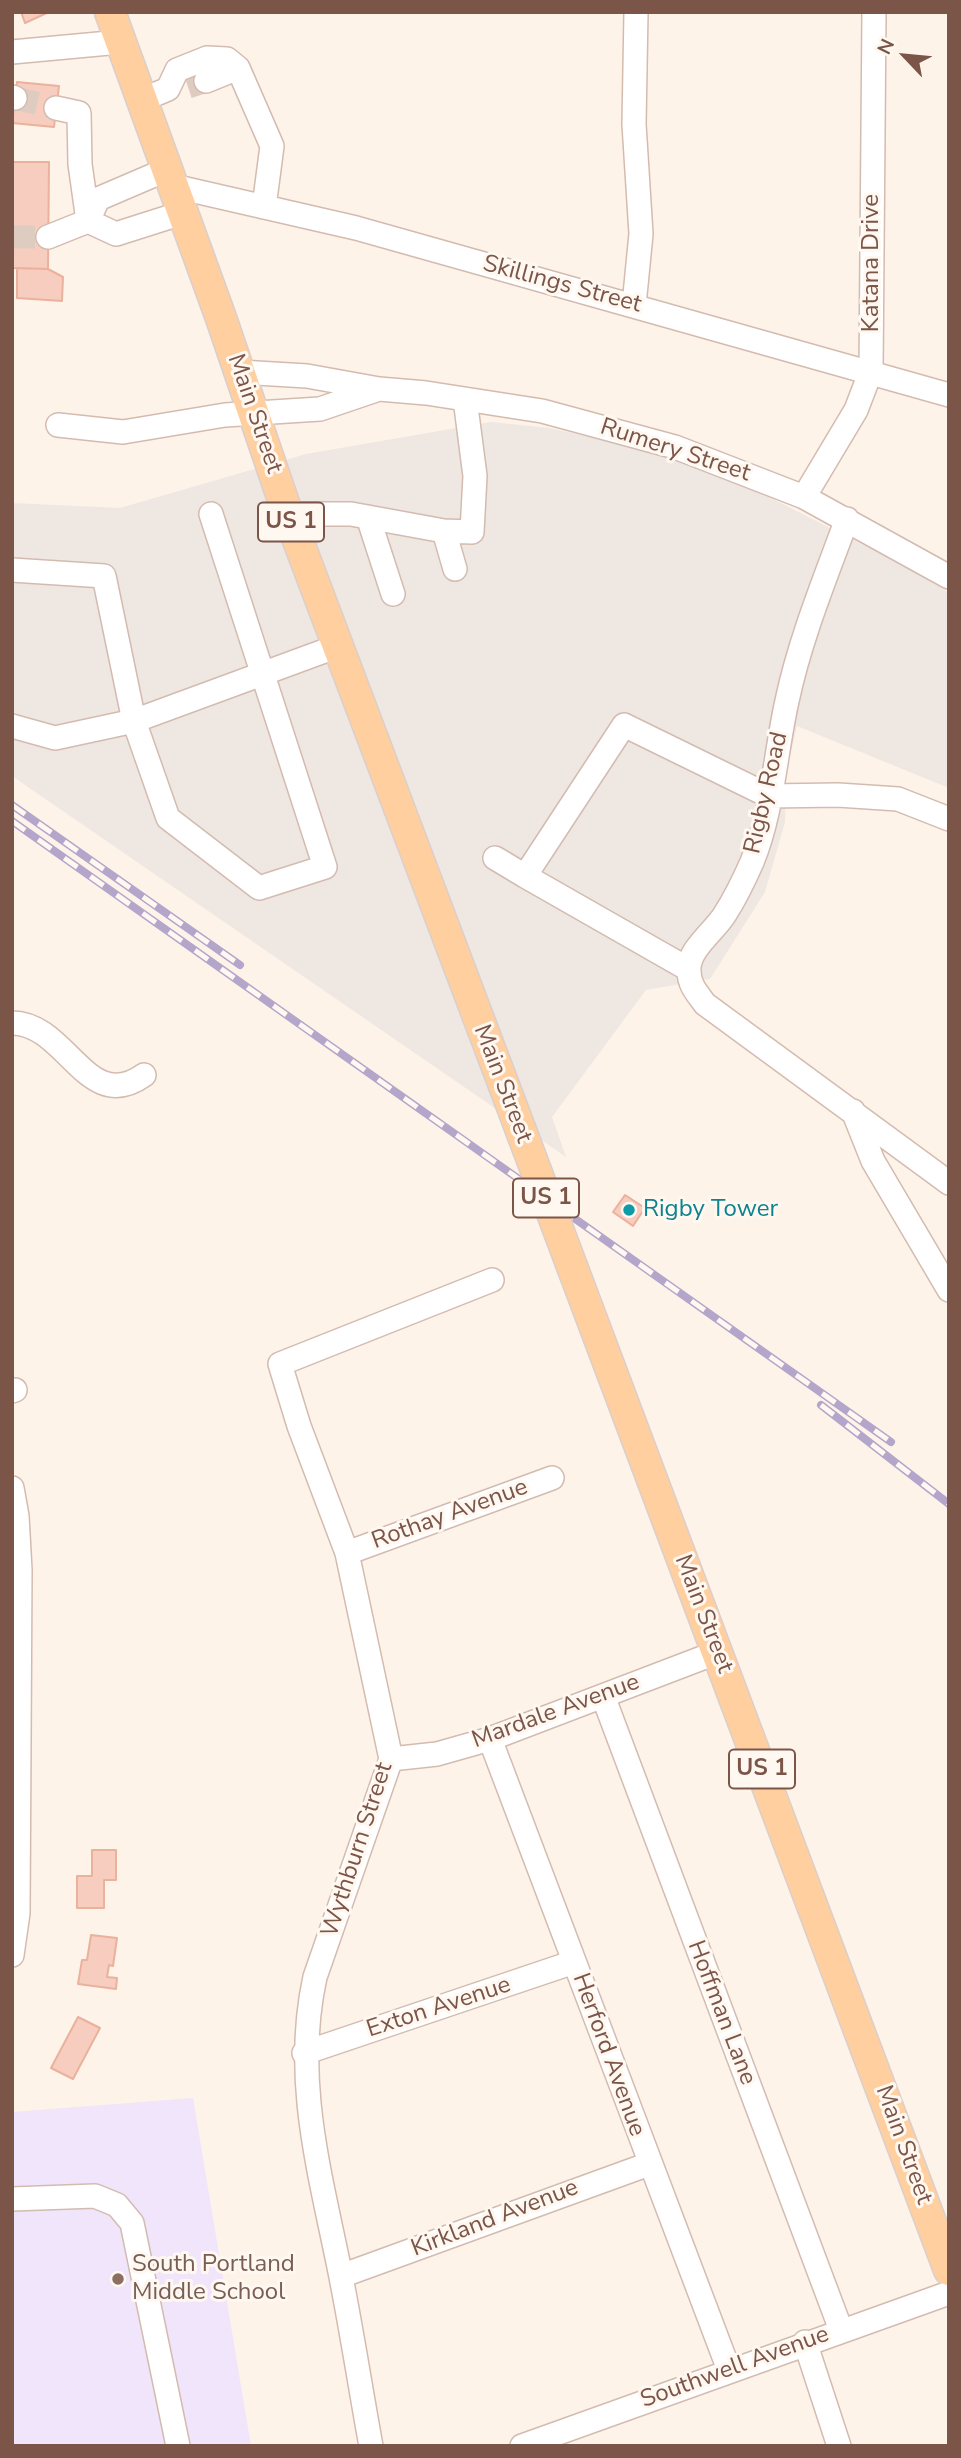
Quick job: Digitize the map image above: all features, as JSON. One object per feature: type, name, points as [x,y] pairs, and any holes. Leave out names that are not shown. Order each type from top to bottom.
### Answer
[{"type":"main road","name":"Main Street","points":[[110,12],[120,42],[176,89],[174,189],[288,513],[949,2270]]},
{"type":"street","points":[[634,305],[642,234],[634,124],[636,12]]},
{"type":"street","name":"Katana Drive","points":[[804,497],[856,410],[871,371],[874,12]]},
{"type":"street","points":[[12,52],[120,42]]},
{"type":"street","points":[[238,68],[176,89],[177,70],[207,58],[227,59],[238,68],[272,146],[264,207]]},
{"type":"street","points":[[57,108],[79,113],[80,163],[88,221]]},
{"type":"street","points":[[48,237],[88,221],[99,199],[174,189]]},
{"type":"street","points":[[88,221],[116,234],[174,189]]},
{"type":"street","name":"Skillings Street","points":[[174,189],[356,228],[949,395]]},
{"type":"street","name":"Rumery Street","points":[[240,372],[307,376],[379,389],[542,411],[664,443],[804,497],[949,578]]},
{"type":"street","name":"Rumery Street","points":[[58,425],[123,432],[255,413],[320,410],[379,389]]},
{"type":"street","points":[[288,513],[351,514],[444,531],[472,532],[475,476],[465,399]]},
{"type":"street","points":[[12,570],[103,576],[134,721],[168,818],[259,888],[326,867],[211,514]]},
{"type":"street","points":[[368,517],[393,594]]},
{"type":"street","name":"Rigby Road","points":[[688,969],[693,954],[719,923],[742,886],[755,854],[788,697],[807,631],[847,519]]},
{"type":"street","points":[[444,531],[455,569]]},
{"type":"street","points":[[12,726],[55,738],[134,721],[338,646]]},
{"type":"street","points":[[525,876],[624,725],[769,796],[838,795],[898,799],[949,819]]},
{"type":"street","points":[[495,859],[688,969],[692,987],[705,1004],[949,1182]]},
{"type":"street","points":[[12,1023],[23,1023],[61,1045],[91,1077],[111,1087],[129,1085],[144,1075]]},
{"type":"street","points":[[853,1111],[873,1161],[949,1290]]},
{"type":"street","name":"Wythburn Street","points":[[371,2446],[316,2148],[304,2053],[307,2011],[315,1977],[391,1759],[347,1553],[299,1426],[280,1364],[492,1280]]},
{"type":"street","name":"Rothay Avenue","points":[[347,1553],[552,1478]]},
{"type":"street","points":[[12,1488],[18,1516],[20,1570],[18,1913],[12,1955]]},
{"type":"street","name":"Mardale Avenue","points":[[391,1759],[437,1754],[491,1739],[718,1652]]},
{"type":"street","name":"Hoffman Lane","points":[[603,1696],[841,2330]]},
{"type":"street","name":"Herford Avenue","points":[[491,1739],[649,2164],[729,2370]]},
{"type":"street","name":"Exton Avenue","points":[[304,2053],[574,1962]]},
{"type":"street","name":"Kirkland Avenue","points":[[341,2276],[649,2164]]},
{"type":"street","points":[[12,2199],[95,2196],[117,2204],[132,2223],[178,2446]]},
{"type":"street","name":"Southwell Avenue","points":[[523,2446],[805,2342],[949,2293]]},
{"type":"street","points":[[805,2342],[839,2446]]},
{"type":"shaded area","points":[[491,422],[549,428],[635,447],[699,468],[757,491],[909,568],[949,593],[949,788],[797,726],[786,773],[785,822],[765,892],[710,979],[646,990],[552,1117],[566,1157],[12,776],[12,503],[120,508],[306,454]]},
{"type":"shaded area","name":"South Portland Middle School","points":[[193,2098],[251,2446],[12,2446],[12,2112]]},
{"type":"building","points":[[21,12],[49,12],[25,23]]},
{"type":"building","points":[[17,82],[59,86],[54,127],[12,123]]},
{"type":"building","points":[[12,162],[49,162],[48,269],[12,268]]},
{"type":"building","points":[[17,268],[48,269],[63,277],[62,301],[17,298]]},
{"type":"building","name":"Rigby Tower","points":[[625,1195],[645,1208],[633,1226],[613,1212]]},
{"type":"building","points":[[92,1850],[116,1850],[116,1880],[104,1880],[104,1908],[77,1908],[77,1876],[92,1876]]},
{"type":"building","points":[[91,1935],[117,1938],[113,1966],[109,1965],[107,1977],[117,1978],[116,1989],[78,1984],[82,1960],[87,1960]]},
{"type":"building","points":[[78,2017],[100,2028],[73,2079],[51,2068]]},
{"type":"tunnel","points":[[188,87],[206,81]]},
{"type":"tunnel","points":[[15,98],[56,108]]},
{"type":"tunnel","points":[[12,237],[48,237]]},
{"type":"railway","points":[[12,805],[240,965]]},
{"type":"railway","points":[[12,821],[891,1442]]},
{"type":"railway","points":[[821,1405],[949,1504]]},
{"type":"place","name":"Rigby Tower","points":[[629,1210]]},
{"type":"place","name":"South Portland Middle School","points":[[118,2279]]}]
